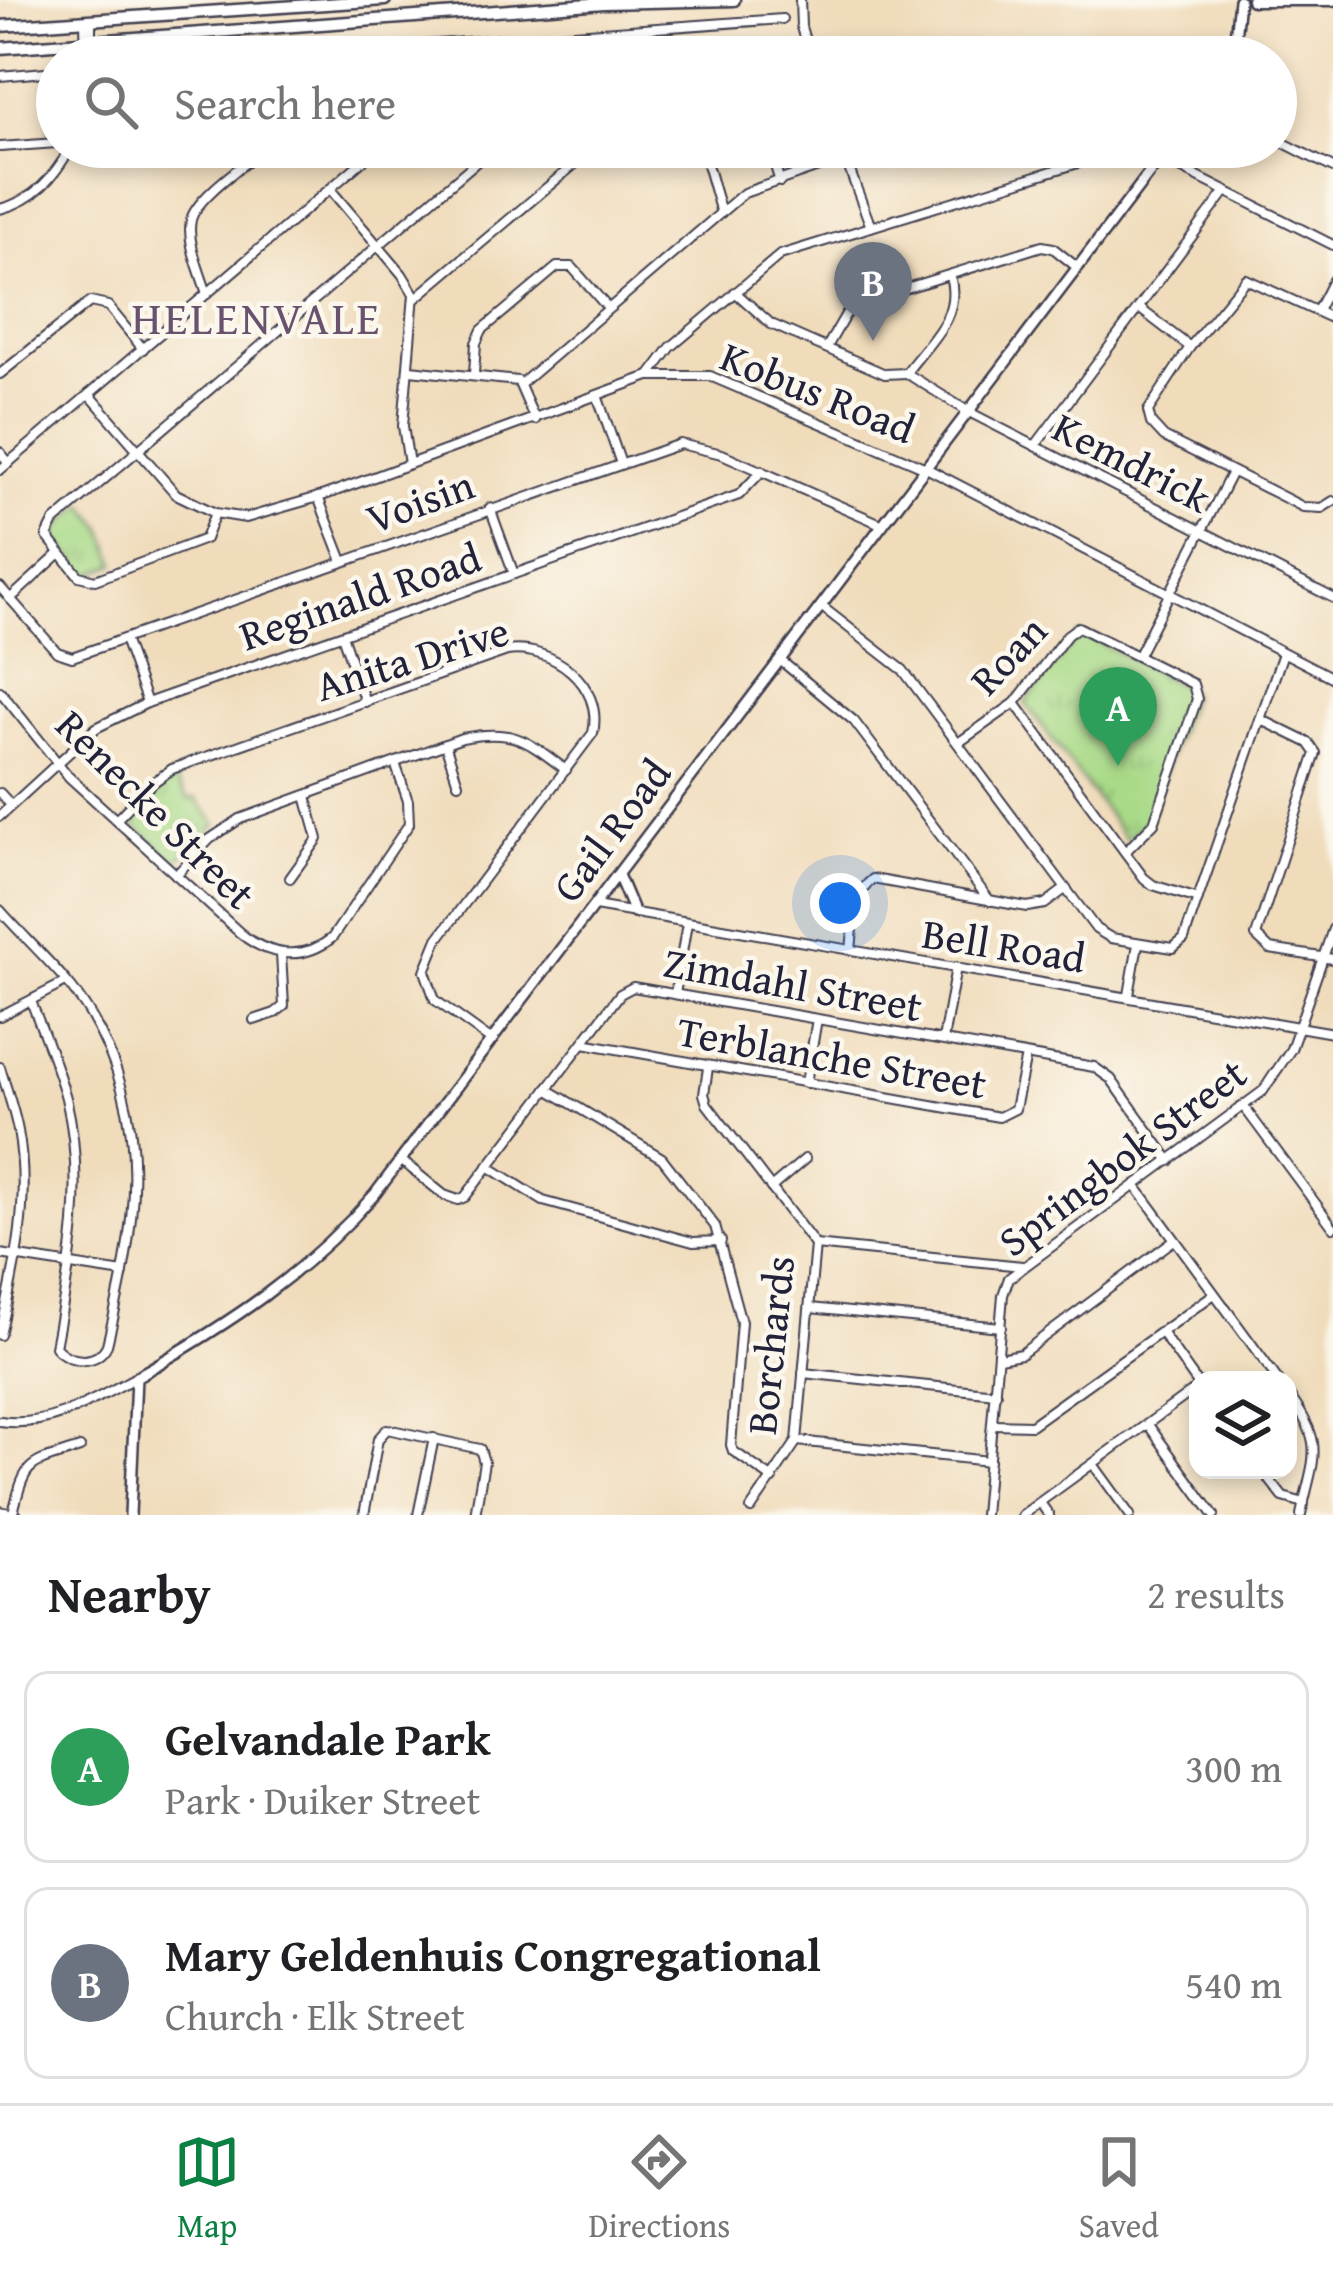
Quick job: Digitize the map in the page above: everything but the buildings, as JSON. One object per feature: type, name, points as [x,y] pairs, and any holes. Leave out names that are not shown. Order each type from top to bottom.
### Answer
[{"type":"main road","points":[[0,26],[385,0]]},
{"type":"main road","points":[[155,36],[604,3],[734,0]]},
{"type":"main road","points":[[1252,0],[1333,0]]},
{"type":"main road","points":[[0,48],[36,45]]},
{"type":"street","points":[[800,0],[804,36]]},
{"type":"street","points":[[1235,36],[1239,0]]},
{"type":"street","points":[[562,36],[782,19]]},
{"type":"street","points":[[87,36],[88,21]]},
{"type":"street","points":[[645,30],[645,36]]},
{"type":"street","points":[[0,76],[36,73]]},
{"type":"street","points":[[0,147],[36,144]]},
{"type":"street","points":[[1297,149],[1333,167]]},
{"type":"street","points":[[0,209],[38,191],[59,168]]},
{"type":"street","points":[[207,294],[191,236],[191,218],[203,200],[241,168]]},
{"type":"street","points":[[0,470],[354,168]]},
{"type":"street","points":[[89,394],[137,451],[176,494],[215,513],[206,539],[95,580],[79,576],[59,554],[47,536],[51,525],[137,451],[469,168]]},
{"type":"street","points":[[415,299],[570,168]]},
{"type":"street","points":[[708,168],[721,213]]},
{"type":"street","points":[[776,168],[780,182]]},
{"type":"street","points":[[522,383],[744,194],[819,168]]},
{"type":"street","points":[[850,168],[871,227]]},
{"type":"street","points":[[649,376],[665,352],[780,255],[1062,168]]},
{"type":"street","name":"Gail Road","points":[[0,1421],[28,1422],[62,1413],[229,1324],[269,1295],[354,1218],[1152,168]]},
{"type":"street","points":[[1180,168],[1333,245]]},
{"type":"street","points":[[330,189],[403,274],[415,299],[403,444],[409,464]]},
{"type":"street","points":[[1035,446],[1226,191]]},
{"type":"street","points":[[827,347],[841,320],[859,304],[1046,246],[1078,268]]},
{"type":"street","points":[[475,374],[476,343],[482,330],[556,266],[572,266],[608,308]]},
{"type":"street","points":[[906,374],[951,313],[956,300],[950,276]]},
{"type":"street","points":[[1333,319],[1246,279],[1151,401],[1150,423],[1164,437],[1304,507],[1322,508],[1333,501]]},
{"type":"street","points":[[1317,311],[1333,280]]},
{"type":"street","name":"Kemdrick","points":[[735,292],[764,320],[885,374],[906,374],[969,412],[1333,598]]},
{"type":"street","points":[[0,374],[90,302],[108,306],[143,349]]},
{"type":"street","points":[[1139,308],[1190,347]]},
{"type":"street","points":[[410,370],[522,383]]},
{"type":"street","name":"Kobus Road","points":[[215,513],[255,516],[598,398],[649,376],[695,374],[722,379],[926,468],[1333,678]]},
{"type":"street","points":[[522,383],[535,420]]},
{"type":"street","points":[[598,398],[621,464]]},
{"type":"street","name":"Voisin","points":[[0,587],[62,656],[78,656],[673,445],[692,444],[883,525]]},
{"type":"street","points":[[0,452],[9,463]]},
{"type":"street","name":"Reginald Road","points":[[0,816],[96,728],[147,703],[739,495],[762,471]]},
{"type":"street","points":[[1138,655],[1232,472]]},
{"type":"street","points":[[318,497],[343,561]]},
{"type":"street","points":[[490,508],[514,574]]},
{"type":"street","points":[[10,599],[59,554]]},
{"type":"street","points":[[821,606],[892,659],[1099,932],[1173,948],[1184,941],[1283,653]]},
{"type":"street","name":"Roan","points":[[958,743],[1016,703],[1074,629],[1085,628],[1193,684],[1197,698],[1154,823],[1125,852]]},
{"type":"street","points":[[342,634],[365,702]]},
{"type":"street","points":[[124,639],[147,703]]},
{"type":"street","name":"Anita Drive","points":[[116,820],[172,769],[507,652],[543,653],[575,677],[594,703],[593,733],[438,939],[426,962],[426,982],[435,1000],[492,1041]]},
{"type":"street","points":[[780,660],[854,722],[990,901]]},
{"type":"street","name":"Renecke Street","points":[[0,692],[69,777],[255,945],[281,953],[319,948],[332,938],[404,837],[411,812],[394,763]]},
{"type":"street","points":[[1016,703],[1149,882],[1198,899]]},
{"type":"street","points":[[1260,719],[1309,743],[1316,753],[1256,936],[1270,949],[1328,958]]},
{"type":"street","points":[[176,875],[225,826],[445,744],[504,733],[524,739],[566,770]]},
{"type":"street","points":[[445,744],[458,783]]},
{"type":"street","points":[[0,794],[11,805]]},
{"type":"street","points":[[290,878],[318,839],[306,796]]},
{"type":"street","points":[[618,875],[634,913]]},
{"type":"street","points":[[851,950],[858,900],[870,880],[882,878],[1033,908],[1065,889]]},
{"type":"street","points":[[961,897],[972,879]]},
{"type":"street","name":"Bell Road","points":[[595,906],[1333,1033]]},
{"type":"street","points":[[0,910],[91,1015],[129,1106],[136,1177],[123,1274],[107,1345],[98,1359],[86,1360],[55,1347],[76,1212],[74,1145],[66,1098],[31,1001]]},
{"type":"street","points":[[676,994],[687,923]]},
{"type":"street","name":"Springbok Street","points":[[984,1515],[1005,1284],[1244,1107],[1278,1073],[1328,958],[1333,928]]},
{"type":"street","points":[[1129,996],[1138,944]]},
{"type":"street","name":"Renecke Street","points":[[254,1020],[284,1006],[281,953]]},
{"type":"street","points":[[943,1040],[956,967]]},
{"type":"street","points":[[0,1016],[64,983]]},
{"type":"street","name":"Zimdahl Street","points":[[402,1160],[444,1195],[458,1200],[633,987],[1094,1067],[1105,1072],[1170,1161]]},
{"type":"street","points":[[806,1083],[817,1019]]},
{"type":"street","name":"Terblanche Street","points":[[583,1043],[1004,1117],[1017,1104],[1026,1055]]},
{"type":"street","points":[[0,1067],[18,1131],[23,1199],[17,1257],[0,1331]]},
{"type":"street","name":"Borchards","points":[[708,1068],[704,1098],[815,1245],[797,1441],[751,1509]]},
{"type":"street","points":[[547,1090],[662,1158],[691,1192],[721,1241],[741,1322],[731,1445],[773,1478]]},
{"type":"street","points":[[1244,1107],[1333,1227]]},
{"type":"street","points":[[772,1188],[806,1159]]},
{"type":"street","points":[[488,1166],[544,1202],[693,1242],[721,1241]]},
{"type":"street","points":[[1135,1185],[1270,1371]]},
{"type":"street","points":[[999,1358],[1021,1354],[1174,1240]]},
{"type":"street","points":[[815,1245],[1024,1266]]},
{"type":"street","points":[[0,1254],[123,1274]]},
{"type":"street","points":[[992,1424],[1031,1426],[1214,1294]]},
{"type":"street","points":[[810,1309],[1000,1327]]},
{"type":"street","points":[[1161,1332],[1189,1373]]},
{"type":"street","points":[[803,1373],[996,1393]]},
{"type":"street","points":[[130,1515],[136,1377]]},
{"type":"street","points":[[1022,1515],[1189,1393]]},
{"type":"street","points":[[1297,1409],[1313,1435],[1301,1515]]},
{"type":"street","points":[[1149,1426],[1214,1515]]},
{"type":"street","points":[[364,1515],[382,1431],[395,1430],[476,1447],[484,1454],[475,1515]]},
{"type":"street","points":[[418,1515],[434,1438]]},
{"type":"street","points":[[797,1441],[989,1461]]},
{"type":"street","points":[[0,1511],[16,1514],[25,1470],[80,1448]]},
{"type":"street","points":[[1093,1464],[1130,1515]]},
{"type":"street","points":[[1269,1479],[1283,1497],[1304,1503]]},
{"type":"street","points":[[1041,1504],[1049,1515]]},
{"type":"green space","points":[[84,505],[103,528],[116,564],[92,574],[81,569],[56,538],[58,528]]},
{"type":"green space","points":[[1080,633],[1188,689],[1191,695],[1147,822],[1126,839],[1025,703]]},
{"type":"green space","points":[[174,778],[189,800],[196,798],[216,824],[180,858],[171,858],[133,823],[132,815]]},
{"type":"place","name":"Mary Geldenhuis Congregational","points":[[873,341]]},
{"type":"place","name":"Gelvandale Park","points":[[1118,766]]},
{"type":"district","name":"HELENVALE","points":[[257,318]]}]
